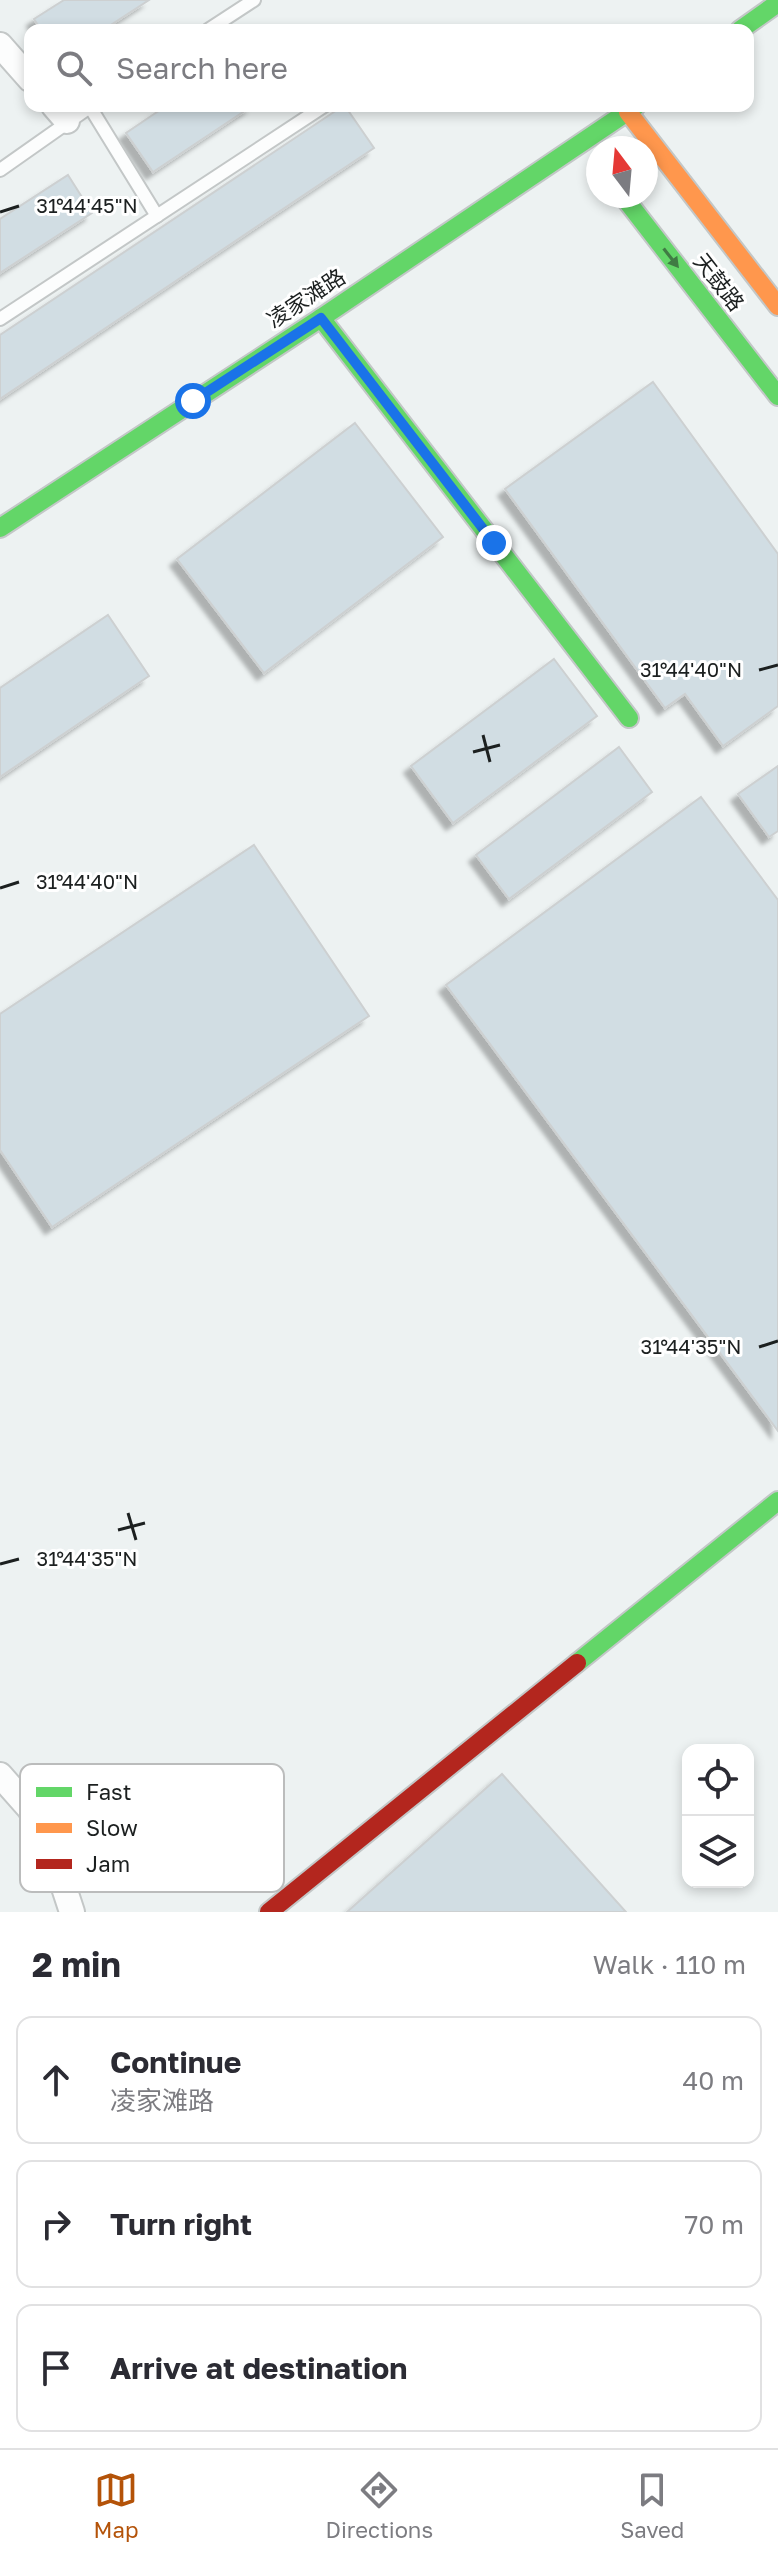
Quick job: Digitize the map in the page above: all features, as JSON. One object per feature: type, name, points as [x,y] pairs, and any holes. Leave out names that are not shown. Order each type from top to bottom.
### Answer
[{"type":"main road","points":[[748,24],[778,3]]},
{"type":"main road","name":"凌家滩路","points":[[0,528],[586,149],[629,112]]},
{"type":"main road","name":"天鼓路","points":[[634,112],[778,306]]},
{"type":"main road","name":"天鼓路","points":[[632,208],[778,396]]},
{"type":"main road","points":[[321,318],[629,718]]},
{"type":"main road","points":[[269,1912],[778,1501]]},
{"type":"street","points":[[0,45],[24,72]]},
{"type":"street","points":[[0,1775],[20,1798]]},
{"type":"street","points":[[65,1892],[72,1912]]},
{"type":"lane","points":[[217,24],[254,0]]},
{"type":"lane","points":[[93,112],[157,216]]},
{"type":"lane","points":[[0,319],[315,112]]},
{"type":"lane","points":[[0,170],[61,114]]},
{"type":"building","points":[[64,0],[149,0],[112,24],[37,24],[34,19]]},
{"type":"building","points":[[157,112],[243,112],[153,172],[126,133]]},
{"type":"building","points":[[334,112],[349,112],[374,148],[0,399],[0,335]]},
{"type":"building","points":[[68,175],[92,213],[0,273],[0,219]]},
{"type":"building","points":[[653,382],[778,554],[778,706],[723,746],[685,694],[665,708],[505,489]]},
{"type":"building","points":[[355,423],[443,537],[264,673],[177,559]]},
{"type":"building","points":[[108,615],[149,676],[0,777],[0,688]]},
{"type":"building","points":[[554,659],[597,716],[453,823],[411,766]]},
{"type":"building","points":[[619,747],[652,792],[509,899],[476,855]]},
{"type":"building","points":[[778,766],[778,831],[769,837],[738,794]]},
{"type":"building","points":[[701,797],[778,900],[778,1431],[446,985]]},
{"type":"building","points":[[254,845],[369,1016],[52,1227],[0,1150],[0,1014]]},
{"type":"building","points":[[502,1774],[626,1912],[347,1912]]},
{"type":"traffic: fast","points":[[748,24],[778,3]]},
{"type":"traffic: fast","points":[[0,528],[321,318],[627,112]]},
{"type":"traffic: fast","points":[[632,208],[778,396]]},
{"type":"traffic: fast","points":[[321,318],[629,718]]},
{"type":"traffic: fast","points":[[577,1663],[778,1501]]},
{"type":"traffic: slow","points":[[628,112],[778,306]]},
{"type":"traffic: jam","points":[[269,1912],[577,1663]]},
{"type":"route","points":[[193,401],[321,318],[494,543]]}]
